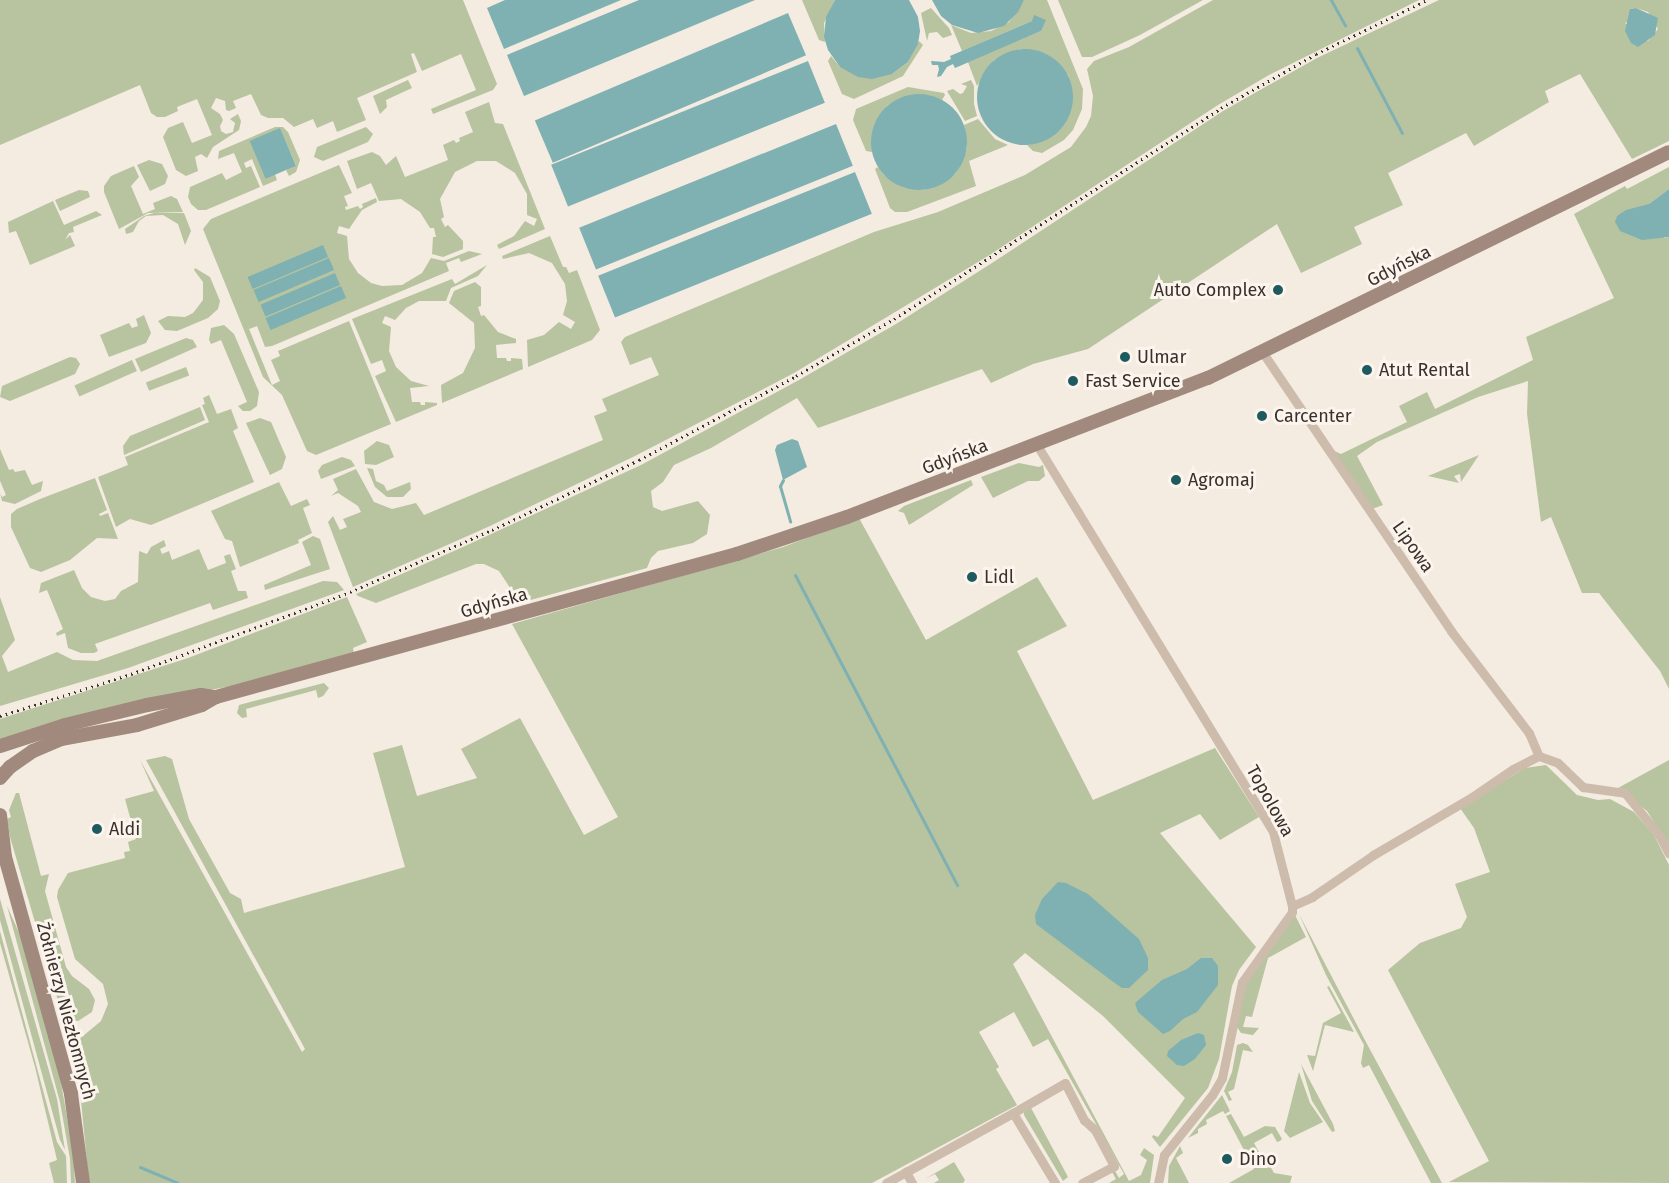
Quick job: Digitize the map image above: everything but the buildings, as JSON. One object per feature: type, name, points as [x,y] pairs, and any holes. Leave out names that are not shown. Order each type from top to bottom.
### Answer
[{"type":"main road","name":"Gdyńska","points":[[1,775],[33,751],[62,739],[137,724],[202,705],[216,697],[757,548],[1037,445],[1173,393],[1263,353],[1669,152]]},
{"type":"main road","name":"Gdyńska","points":[[0,746],[65,725],[147,705],[201,695],[216,697]]},
{"type":"main road","name":"Żołnierzy Niezłomnych","points":[[0,815],[2,853],[71,1094],[77,1121],[82,1181]]},
{"type":"street","name":"Lipowa","points":[[1263,353],[1445,622],[1524,725],[1535,742],[1539,756]]},
{"type":"street","name":"Topolowa","points":[[1037,445],[1273,832],[1292,906]]},
{"type":"street","points":[[1158,1183],[1164,1155],[1212,1095],[1222,1077],[1242,982],[1292,912],[1292,906],[1312,897],[1373,855],[1472,797],[1513,769],[1539,756],[1558,763],[1583,787],[1625,793],[1659,835],[1669,854]]},
{"type":"street","points":[[886,1183],[1065,1083],[1084,1120],[1095,1130],[1114,1166],[1082,1183]]},
{"type":"street","points":[[1013,1113],[1055,1183]]},
{"type":"street","points":[[906,1172],[912,1183]]},
{"type":"green space","points":[[0,0],[463,0],[497,84],[493,90],[433,114],[431,109],[476,90],[461,54],[422,71],[414,53],[411,54],[417,72],[357,98],[366,120],[337,132],[333,121],[317,128],[313,119],[294,127],[283,118],[268,118],[261,115],[251,94],[233,101],[236,108],[229,111],[226,110],[225,101],[216,98],[211,108],[220,114],[223,120],[220,126],[221,131],[226,134],[233,132],[235,123],[230,119],[238,114],[241,121],[239,130],[213,147],[207,158],[201,154],[195,157],[198,171],[186,176],[176,170],[163,137],[168,128],[183,122],[192,143],[212,135],[197,99],[177,107],[178,111],[165,117],[157,117],[151,113],[140,85],[0,145]]},
{"type":"green space","points":[[802,0],[835,0],[824,23],[825,42],[819,40]]},
{"type":"green space","points":[[1024,0],[1047,0],[1083,89],[1082,109],[1073,130],[1064,140],[1042,153],[1033,151],[1027,145],[1043,141],[1065,123],[1072,103],[1068,75],[1048,55],[1020,49],[994,60],[977,86],[968,62],[1041,31],[1032,21],[962,51],[951,25],[971,33],[991,31],[1009,22]]},
{"type":"green space","points":[[1058,0],[1203,0],[1140,35],[1092,57],[1082,57]]},
{"type":"green space","points":[[1213,0],[1419,0],[1269,75],[1218,105],[988,256],[794,373],[637,455],[490,526],[353,587],[328,522],[333,516],[340,530],[347,527],[343,519],[361,512],[358,506],[338,493],[331,496],[338,490],[333,479],[356,469],[374,502],[392,509],[416,503],[424,515],[603,440],[594,416],[607,411],[602,399],[659,375],[651,357],[630,365],[621,342],[625,337],[874,232],[938,212],[1025,175],[1071,147],[1086,127],[1091,116],[1093,96],[1087,69],[1094,61],[1129,47]]},
{"type":"green space","points":[[1439,0],[1669,0],[1669,141],[1632,159],[1580,74],[1545,91],[1549,102],[1474,146],[1466,133],[1388,173],[1403,205],[1354,227],[1362,244],[1301,273],[1277,224],[1088,349],[1033,364],[991,383],[982,369],[818,428],[797,398],[711,448],[674,465],[663,482],[651,491],[653,507],[662,511],[698,501],[710,515],[707,534],[693,543],[658,551],[651,558],[647,568],[527,601],[514,594],[499,571],[484,564],[476,564],[376,603],[356,594],[641,465],[799,380],[896,324],[1223,111],[1317,58]],"holes":[[[1636,8],[1648,12],[1658,29],[1648,41],[1625,23],[1630,21],[1630,9]]]},
{"type":"green space","points":[[931,8],[949,28],[952,35],[943,38],[937,32],[929,33],[927,41],[921,13]]},
{"type":"green space","points":[[919,41],[923,45],[903,76],[854,99],[842,94],[828,61],[831,56],[840,67],[892,74],[908,62]]},
{"type":"green space","points":[[408,80],[412,88],[386,100],[387,107],[380,114],[373,96]]},
{"type":"green space","points":[[971,80],[974,86],[977,116],[965,121],[947,91],[953,89],[960,94],[963,93],[967,86],[961,84]]},
{"type":"green space","points":[[908,87],[945,95],[942,100],[929,95],[888,105],[873,129],[872,152],[866,151],[853,120],[856,109]]},
{"type":"green space","points":[[489,102],[495,123],[503,124],[545,229],[499,249],[497,245],[514,236],[525,221],[534,226],[537,219],[527,215],[527,194],[515,173],[496,161],[477,161],[455,172],[440,199],[444,217],[441,219],[445,227],[448,225],[463,241],[463,249],[443,257],[432,254],[433,237],[436,237],[434,228],[430,228],[420,212],[401,199],[379,201],[371,183],[357,189],[347,161],[372,152],[380,156],[386,165],[396,156],[405,177],[448,160],[443,145],[454,140],[456,143],[460,141],[459,138],[473,132],[465,112]]},
{"type":"green space","points":[[978,119],[995,139],[1008,145],[969,161],[976,186],[907,212],[895,212],[890,208],[875,169],[878,167],[884,175],[902,187],[924,190],[955,174],[967,148],[964,125]]},
{"type":"green space","points":[[275,127],[283,127],[288,132],[300,160],[296,172],[289,176],[286,170],[296,165],[280,129],[265,178],[275,174],[277,180],[263,186],[252,159],[244,163],[246,168],[251,166],[260,187],[206,210],[198,210],[191,204],[188,197],[190,187],[222,173],[226,180],[242,172],[234,153],[218,159],[219,151]]},
{"type":"green space","points":[[366,127],[373,134],[368,142],[323,161],[314,157],[317,147]]},
{"type":"green space","points":[[149,160],[162,164],[168,176],[165,184],[150,191],[137,165]]},
{"type":"green space","points":[[339,165],[352,193],[344,196],[348,206],[345,207],[346,210],[358,206],[360,209],[363,207],[362,204],[376,198],[377,202],[362,210],[349,229],[339,226],[337,233],[347,236],[349,259],[358,273],[371,283],[382,286],[402,285],[422,273],[431,258],[444,261],[469,251],[482,254],[461,262],[459,258],[446,263],[449,271],[272,346],[265,347],[257,326],[249,329],[272,385],[280,381],[271,360],[280,356],[278,351],[349,321],[391,424],[316,455],[307,451],[282,395],[263,377],[203,229],[211,219]]},
{"type":"green space","points":[[134,166],[139,177],[131,186],[143,214],[155,209],[153,203],[171,196],[177,199],[183,212],[148,213],[119,229],[104,192],[104,186],[111,176]]},
{"type":"green space","points":[[1669,167],[1669,189],[1649,204],[1664,238],[1669,237],[1669,689],[1660,671],[1599,593],[1582,593],[1551,517],[1541,522],[1527,414],[1528,381],[1478,397],[1377,442],[1357,456],[1383,505],[1372,509],[1332,450],[1341,454],[1407,422],[1399,406],[1427,392],[1435,409],[1533,360],[1526,337],[1614,298],[1574,214],[1625,186],[1627,189]]},
{"type":"green space","points":[[79,190],[88,191],[90,197],[60,211],[55,200]]},
{"type":"green space","points":[[53,201],[64,225],[96,211],[102,215],[73,227],[74,232],[69,233],[65,240],[70,235],[75,246],[30,265],[16,231],[9,233],[8,222]]},
{"type":"green space","points":[[154,213],[184,213],[191,231],[185,245],[178,224],[163,215],[146,216],[139,221],[133,232],[126,234],[125,229],[144,216]]},
{"type":"green space","points":[[550,236],[563,267],[566,267],[569,273],[577,270],[600,330],[592,340],[528,367],[527,340],[544,335],[559,322],[571,329],[575,322],[563,315],[567,301],[565,284],[552,263],[529,253],[503,259],[502,256]]},
{"type":"green space","points":[[487,265],[478,276],[451,288],[446,301],[419,301],[406,308],[395,320],[385,316],[382,323],[391,327],[389,351],[396,367],[411,381],[429,386],[410,388],[412,402],[420,402],[421,405],[425,405],[425,402],[437,403],[437,405],[396,422],[375,376],[386,371],[382,360],[371,364],[352,319],[452,279],[455,284]]},
{"type":"green space","points":[[195,268],[210,277],[220,301],[218,309],[208,318],[177,331],[165,330],[158,321],[168,316],[185,317],[193,313],[203,300],[203,282],[194,270]]},
{"type":"green space","points":[[475,282],[481,287],[481,306],[478,307],[481,316],[484,315],[498,332],[516,339],[516,343],[496,345],[497,358],[506,358],[507,361],[511,361],[511,358],[522,359],[523,369],[442,403],[441,385],[463,373],[475,348],[474,323],[449,303],[454,291]]},
{"type":"green space","points":[[144,315],[151,333],[146,343],[109,357],[100,335],[129,323],[132,328],[138,326],[136,319]]},
{"type":"green space","points":[[224,325],[234,334],[259,392],[257,406],[250,411],[243,411],[238,406],[247,402],[221,340],[211,344],[209,340],[211,328]]},
{"type":"green space","points":[[186,338],[193,340],[197,347],[141,372],[135,359]]},
{"type":"green space","points":[[70,357],[76,358],[80,364],[75,374],[10,401],[0,397],[2,386]]},
{"type":"green space","points":[[132,360],[137,371],[79,397],[74,386]]},
{"type":"green space","points":[[186,367],[189,375],[149,391],[146,382]]},
{"type":"green space","points":[[209,395],[217,414],[231,409],[238,428],[233,431],[254,482],[151,525],[130,519],[116,527],[98,477],[128,465],[125,457],[209,422],[202,405],[205,404],[203,398]]},
{"type":"green space","points":[[200,407],[205,420],[124,455],[123,446],[130,436]]},
{"type":"green space","points":[[260,418],[271,422],[286,457],[282,469],[270,475],[246,423]]},
{"type":"green space","points":[[377,441],[389,445],[394,457],[376,465],[365,464],[364,451]]},
{"type":"green space","points":[[0,449],[9,470],[13,469],[15,472],[25,470],[32,485],[43,481],[41,491],[15,504],[2,501],[0,493],[2,497],[6,495],[0,481]]},
{"type":"green space","points":[[1479,455],[1461,482],[1460,474],[1454,476],[1459,483],[1428,476]]},
{"type":"green space","points":[[342,457],[351,460],[355,466],[321,479],[318,471],[322,465]]},
{"type":"green space","points":[[1019,463],[1039,467],[1043,465],[1045,476],[1039,481],[1028,481],[993,498],[981,477]]},
{"type":"green space","points":[[367,468],[373,469],[376,481],[384,485],[387,491],[410,482],[411,489],[403,497],[387,497],[375,487]]},
{"type":"green space","points":[[95,478],[107,510],[99,514],[100,516],[108,513],[118,539],[97,538],[70,560],[41,572],[30,568],[11,527],[11,514],[40,499]]},
{"type":"green space","points":[[971,480],[973,485],[909,525],[904,513],[898,511],[904,506]]},
{"type":"green space","points":[[279,482],[291,506],[307,499],[310,505],[303,508],[312,533],[298,540],[299,543],[240,567],[232,541],[225,539],[211,511]]},
{"type":"green space","points":[[859,518],[926,640],[1037,577],[1067,626],[1017,651],[1093,800],[1215,748],[1259,817],[1220,840],[1200,814],[1160,833],[1256,947],[1239,970],[1232,986],[1219,1059],[1208,1088],[1160,1147],[1152,1137],[1153,1135],[1158,1137],[1185,1098],[1103,1016],[1025,953],[1013,964],[1129,1181],[1141,1175],[1147,1160],[1140,1155],[1144,1148],[1154,1155],[1150,1183],[1109,1183],[1116,1179],[1112,1172],[1115,1171],[1119,1178],[1124,1174],[1048,1039],[1033,1047],[1014,1012],[979,1032],[999,1067],[996,1069],[1017,1105],[872,1183],[89,1183],[80,1090],[71,1046],[101,1021],[108,1004],[103,984],[75,959],[57,897],[58,890],[68,873],[125,858],[124,852],[130,851],[128,842],[136,839],[125,799],[154,791],[140,760],[302,1052],[305,1049],[146,760],[165,756],[172,759],[189,819],[230,893],[241,899],[244,913],[405,867],[373,753],[402,745],[417,796],[477,778],[461,749],[520,718],[584,835],[618,817],[512,624],[783,547]]},
{"type":"green space","points":[[313,536],[320,539],[330,569],[265,590],[264,585],[311,565],[302,542]]},
{"type":"green space","points":[[164,540],[166,546],[160,549],[162,554],[169,551],[172,560],[199,549],[208,570],[226,563],[224,556],[230,554],[236,569],[231,571],[238,591],[246,591],[248,598],[213,610],[210,603],[95,644],[98,651],[94,653],[81,653],[68,648],[65,633],[57,636],[56,633],[63,629],[47,590],[39,593],[41,583],[74,570],[82,588],[91,597],[105,601],[115,599],[121,591],[138,582],[139,551],[147,554],[151,547]]},
{"type":"green space","points":[[323,581],[337,582],[344,590],[128,668],[0,706],[0,597],[15,640],[2,656],[8,672],[57,652],[73,660],[97,661]]},
{"type":"green space","points":[[347,597],[367,642],[353,648],[354,654],[238,685],[129,704],[0,740],[0,719],[188,658]]},
{"type":"green space","points":[[324,683],[329,688],[323,696],[318,698],[316,690],[246,709],[247,717],[242,718],[237,713],[239,705]]},
{"type":"green space","points":[[1669,760],[1669,846],[1647,811],[1618,788]]},
{"type":"green space","points":[[1546,765],[1577,795],[1598,800],[1610,799],[1634,812],[1654,835],[1669,865],[1669,1183],[1449,1182],[1489,1161],[1388,970],[1420,943],[1461,928],[1467,917],[1455,884],[1490,872],[1474,828],[1460,808],[1525,768]]},
{"type":"green space","points":[[16,793],[19,793],[41,876],[49,874],[45,891],[66,967],[72,976],[89,989],[95,1000],[92,1012],[78,1021],[66,1020],[61,1011],[10,837],[7,819],[11,817],[9,810]]},
{"type":"green space","points":[[0,899],[57,1099],[65,1150],[60,1140],[0,920]]},
{"type":"green space","points":[[7,906],[21,937],[60,1077],[73,1151],[75,1183],[71,1183],[70,1159],[60,1102]]},
{"type":"green space","points":[[1299,914],[1442,1183],[1431,1183],[1369,1065],[1363,1068],[1361,1063],[1364,1045],[1326,975]]},
{"type":"green space","points":[[1295,915],[1306,937],[1268,958],[1252,1017],[1246,1016],[1243,1027],[1259,1028],[1253,1035],[1241,1033],[1237,1027],[1246,983]]},
{"type":"green space","points":[[0,931],[57,1142],[66,1156],[67,1183],[54,1183],[49,1163],[57,1160],[35,1067],[0,943]]},
{"type":"green space","points":[[1329,986],[1354,1032],[1325,1025],[1313,1071],[1307,1055],[1315,1056],[1323,1023],[1341,1013],[1327,987]]},
{"type":"green space","points":[[1243,1043],[1248,1045],[1253,1052],[1243,1050],[1234,1089],[1228,1092],[1232,1100],[1229,1101],[1224,1091],[1232,1072],[1237,1045]]},
{"type":"green space","points":[[1301,1064],[1335,1131],[1332,1132],[1312,1101]]},
{"type":"green space","points":[[1299,1072],[1310,1103],[1323,1122],[1290,1138],[1284,1131]]},
{"type":"green space","points":[[1222,1095],[1230,1111],[1225,1114],[1223,1111],[1206,1120],[1207,1124],[1198,1129],[1198,1133],[1188,1138]]},
{"type":"green space","points":[[1030,1106],[1068,1177],[1063,1181],[1024,1115],[1024,1110]]},
{"type":"green space","points":[[1231,1114],[1244,1137],[1265,1126],[1275,1127],[1282,1139],[1280,1141],[1277,1142],[1272,1133],[1254,1143],[1266,1165],[1269,1164],[1274,1173],[1292,1176],[1290,1183],[1229,1183],[1254,1169],[1226,1116]]},
{"type":"green space","points":[[1180,1146],[1183,1153],[1176,1158],[1189,1183],[1168,1183],[1169,1166]]},
{"type":"green space","points":[[954,1162],[965,1180],[963,1183],[934,1183],[939,1180],[935,1174],[925,1179]]},
{"type":"water","points":[[505,0],[621,0],[504,49],[487,8]]},
{"type":"water","points":[[639,0],[755,0],[524,96],[507,55]]},
{"type":"water","points":[[835,0],[909,0],[918,17],[920,31],[918,44],[908,62],[892,74],[872,79],[858,77],[840,67],[828,50],[824,37],[826,17]]},
{"type":"water","points":[[932,0],[1024,0],[1018,12],[1004,26],[978,33],[952,25],[941,16]]},
{"type":"water","points":[[1636,8],[1658,18],[1655,35],[1638,47],[1631,43],[1625,31],[1630,9]]},
{"type":"water","points":[[788,13],[806,55],[553,163],[535,120]]},
{"type":"water","points":[[1034,15],[1046,20],[1041,31],[955,68],[953,64],[937,77],[938,65],[932,65],[931,61],[944,62],[951,59],[950,56],[1032,21]]},
{"type":"water","points":[[1025,49],[1043,53],[1059,63],[1069,79],[1073,97],[1069,115],[1059,131],[1043,141],[1025,145],[1007,141],[991,131],[981,115],[977,97],[981,79],[991,63],[1007,53]]},
{"type":"water","points":[[808,61],[825,103],[568,206],[551,165]]},
{"type":"water","points":[[919,94],[937,98],[953,108],[963,124],[967,142],[963,160],[953,176],[937,186],[919,190],[901,186],[885,176],[875,160],[871,142],[875,124],[885,108],[901,98]]},
{"type":"water","points":[[836,124],[853,166],[596,269],[579,228]]},
{"type":"water","points":[[280,128],[296,166],[266,179],[250,141]]},
{"type":"water","points":[[855,172],[872,214],[615,317],[598,276]]},
{"type":"water","points":[[1669,189],[1669,237],[1642,240],[1620,231],[1615,222],[1617,216],[1626,210],[1649,204]]},
{"type":"water","points":[[323,245],[328,257],[253,289],[248,277]]},
{"type":"water","points":[[329,258],[334,270],[259,302],[254,290]]},
{"type":"water","points":[[335,273],[340,285],[266,317],[260,305]]},
{"type":"water","points":[[341,286],[346,298],[271,330],[266,318]]},
{"type":"water","points":[[792,439],[798,441],[807,467],[783,480],[775,450],[777,445]]},
{"type":"water","points":[[1058,882],[1066,883],[1088,894],[1139,939],[1148,958],[1148,970],[1129,988],[1122,988],[1036,924],[1035,915],[1042,899]]},
{"type":"water","points":[[1201,958],[1212,958],[1218,966],[1218,985],[1197,1012],[1163,1034],[1138,1012],[1135,1003],[1162,980],[1187,969]]},
{"type":"water","points":[[1198,1033],[1204,1035],[1206,1045],[1195,1059],[1184,1066],[1177,1065],[1167,1056],[1168,1051],[1181,1040]]},
{"type":"waterway","points":[[1331,0],[1345,25]]},
{"type":"waterway","points":[[1357,48],[1402,133]]},
{"type":"waterway","points":[[783,480],[780,486],[790,522]]},
{"type":"waterway","points":[[795,575],[957,885]]},
{"type":"waterway","points":[[140,1167],[178,1183]]},
{"type":"railway","points":[[0,716],[131,674],[350,592],[492,530],[639,460],[796,376],[894,319],[1221,108],[1316,54],[1427,0]]},
{"type":"place","name":"Auto Complex","points":[[1278,290]]},
{"type":"place","name":"Ulmar","points":[[1125,357]]},
{"type":"place","name":"Atut Rental","points":[[1367,370]]},
{"type":"place","name":"Fast Service","points":[[1073,381]]},
{"type":"place","name":"Carcenter","points":[[1262,416]]},
{"type":"place","name":"Agromaj","points":[[1176,480]]},
{"type":"place","name":"Lidl","points":[[972,577]]},
{"type":"place","name":"Aldi","points":[[97,829]]},
{"type":"place","name":"Dino","points":[[1227,1159]]}]
